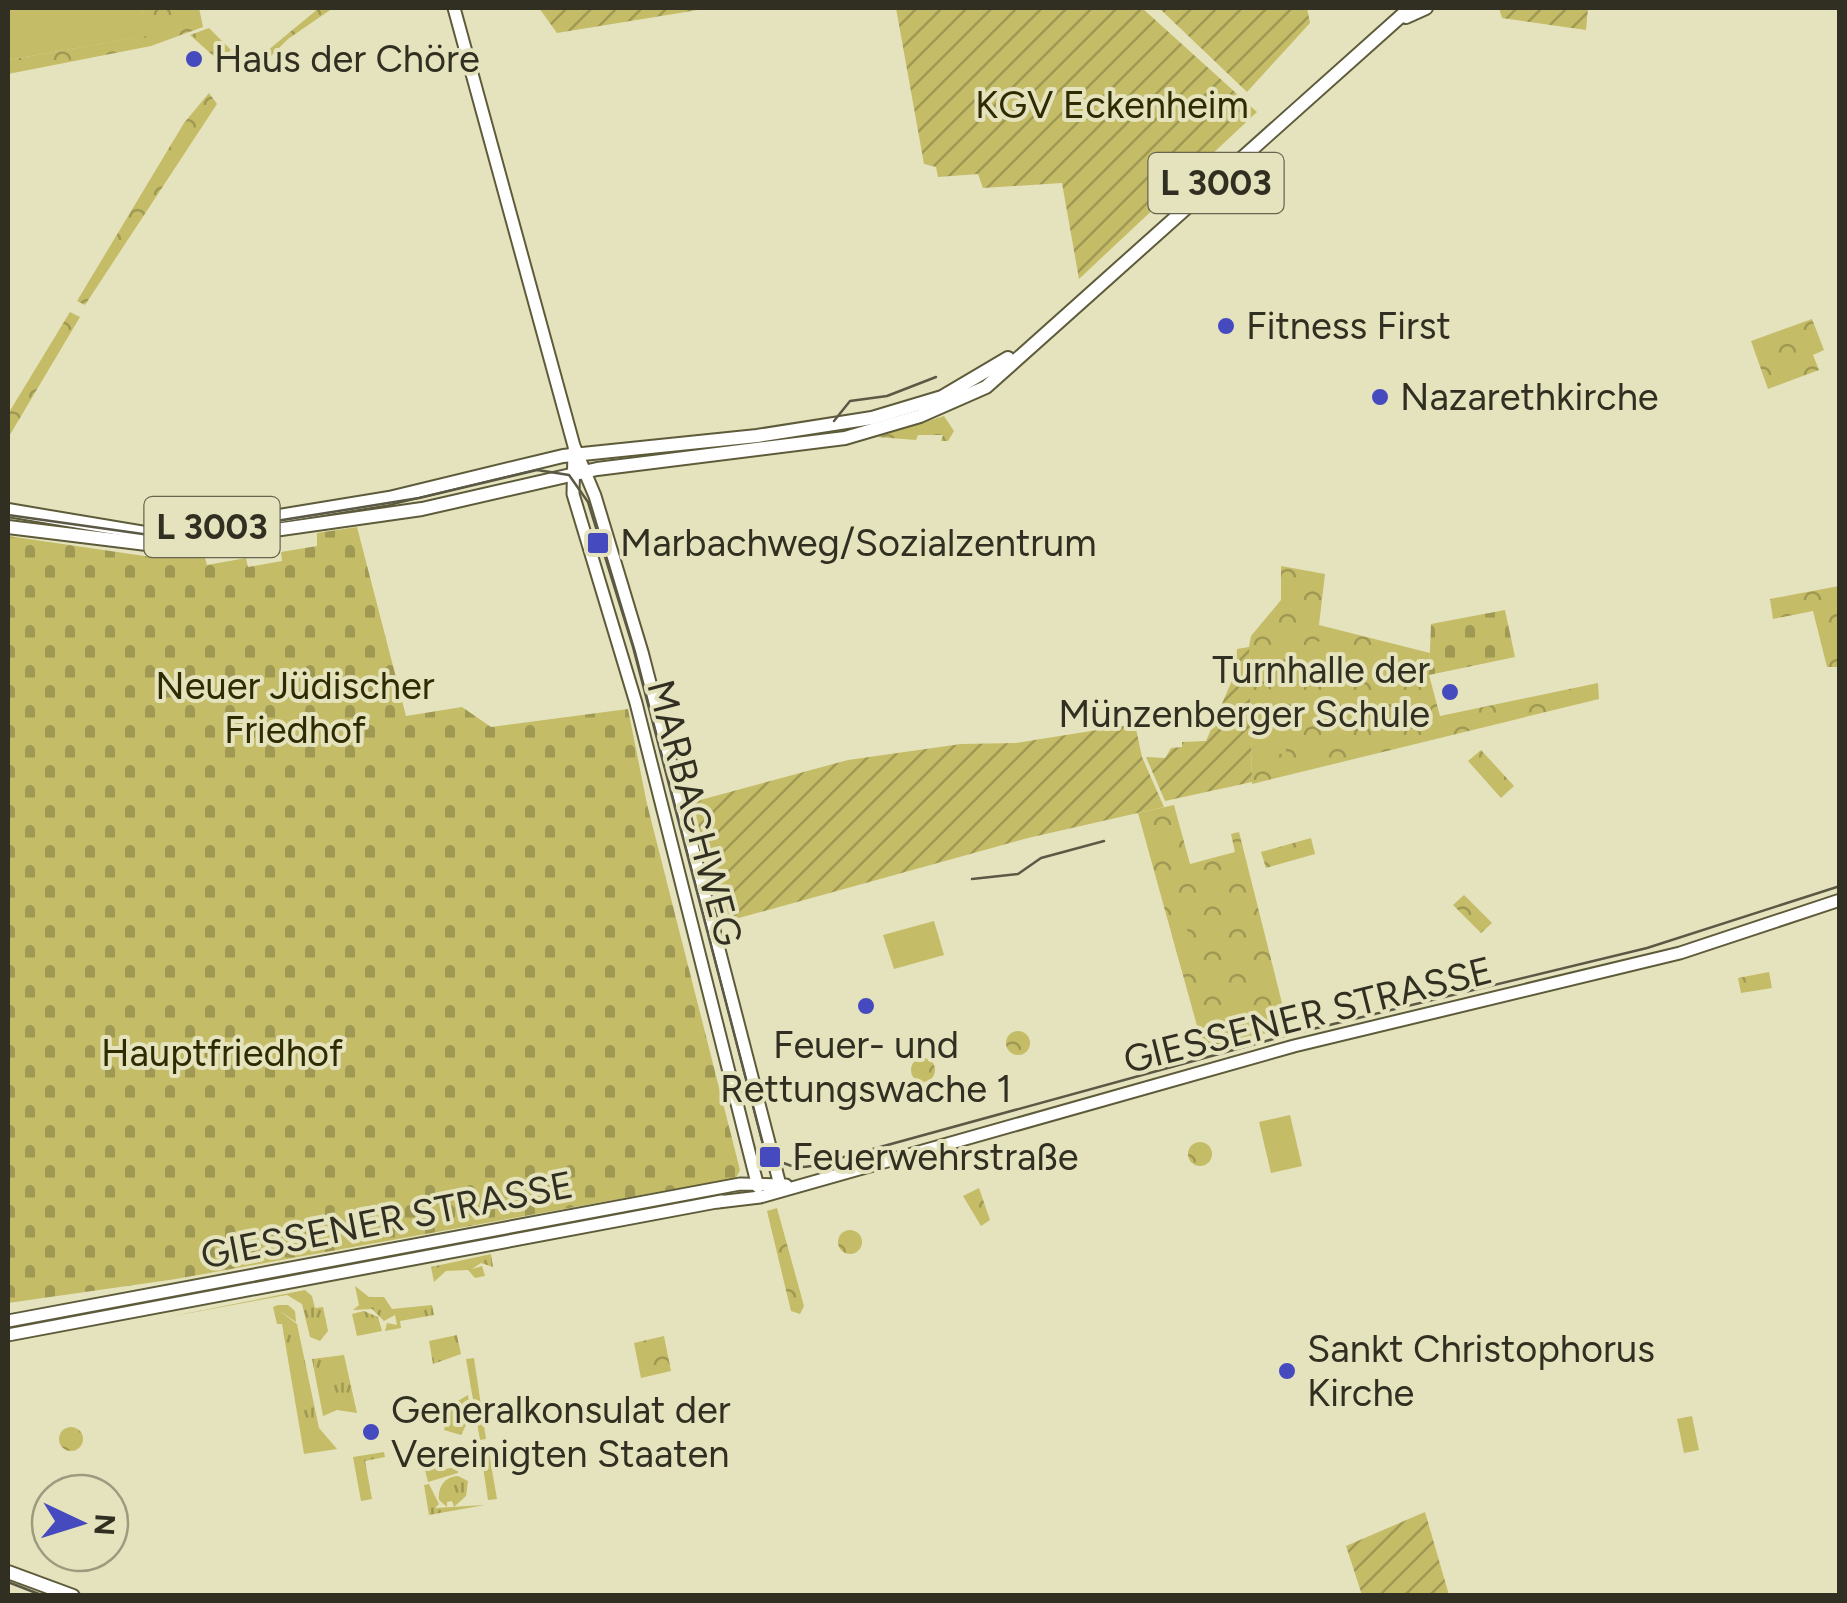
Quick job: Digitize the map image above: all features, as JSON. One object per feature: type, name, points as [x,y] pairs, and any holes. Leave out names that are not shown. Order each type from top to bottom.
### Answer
[{"type":"main road","name":"MARBACHWEG","points":[[454,8],[574,460],[642,652],[689,842],[783,1186]]},
{"type":"main road","name":"L 3003","points":[[8,526],[163,546],[422,510],[542,481],[574,460],[702,454],[845,438],[920,416],[986,387],[1410,8]]},
{"type":"main road","name":"L 3003","points":[[1394,22],[1426,8]]},
{"type":"main road","name":"L 3003","points":[[8,510],[165,534],[389,498],[574,460],[838,425],[916,406],[959,389],[1036,340]]},
{"type":"main road","points":[[702,454],[716,440]]},
{"type":"main road","name":"MARBACHWEG","points":[[574,460],[574,494],[623,655],[759,1190]]},
{"type":"main road","points":[[542,481],[574,494]]},
{"type":"main road","points":[[623,655],[632,648],[642,652]]},
{"type":"main road","points":[[673,844],[689,842]]},
{"type":"main road","name":"GIESSENER STRASSE","points":[[8,1321],[783,1186],[1294,1046],[1680,953],[1840,900]]},
{"type":"main road","name":"GIESSENER STRASSE","points":[[8,1334],[718,1202],[759,1190]]},
{"type":"main road","points":[[8,1572],[72,1596]]},
{"type":"green space","points":[[8,8],[142,8],[146,36],[8,60]]},
{"type":"green space","points":[[142,8],[199,8],[203,27],[151,46],[8,74],[8,60],[145,36]]},
{"type":"green space","points":[[319,8],[333,8],[288,39],[255,72],[261,56]]},
{"type":"green space","points":[[539,8],[710,8],[557,33]]},
{"type":"green space","name":"KGV Eckenheim","points":[[896,8],[1142,8],[1257,112],[1079,279],[1062,183],[983,188],[978,174],[938,177],[936,167],[924,164]]},
{"type":"green space","points":[[1159,8],[1307,8],[1310,23],[1247,92]]},
{"type":"green space","points":[[1499,8],[1588,8],[1586,30],[1502,18]]},
{"type":"green space","points":[[209,28],[231,50],[219,61],[190,35]]},
{"type":"green space","points":[[209,93],[217,104],[85,305],[77,301],[184,123]]},
{"type":"green space","points":[[70,312],[80,317],[8,438],[8,414]]},
{"type":"green space","points":[[1812,319],[1824,350],[1813,355],[1819,370],[1768,389],[1751,341]]},
{"type":"green space","points":[[944,416],[954,431],[948,441],[941,441],[943,435],[918,435],[916,440],[877,437]]},
{"type":"green space","name":"Hauptfriedhof","points":[[357,527],[406,716],[462,707],[491,727],[628,709],[647,804],[740,1170],[736,1178],[176,1279],[8,1303],[8,536],[158,558],[203,551],[207,565],[246,558],[248,567],[282,561],[281,552],[317,546],[317,533]]},
{"type":"green space","points":[[1281,566],[1325,574],[1319,625],[1430,653],[1429,675],[1440,716],[1598,683],[1599,699],[1252,784],[1249,647],[1251,636],[1281,600]]},
{"type":"green space","points":[[1839,586],[1839,667],[1827,667],[1813,611],[1773,619],[1770,599]]},
{"type":"green space","points":[[1505,610],[1515,657],[1429,675],[1431,624]]},
{"type":"green space","points":[[1322,639],[1331,647],[1332,662],[1324,676],[1312,677],[1307,651]]},
{"type":"green space","points":[[1249,647],[1252,782],[1165,801],[1146,757],[1165,758],[1171,748],[1182,747],[1182,742],[1206,741],[1236,671],[1237,649]]},
{"type":"green space","points":[[1263,689],[1285,690],[1286,754],[1265,754]]},
{"type":"green space","points":[[1135,724],[1142,757],[1164,807],[1028,838],[721,923],[693,802],[848,760],[961,744],[1016,743]]},
{"type":"green space","points":[[1481,750],[1514,786],[1501,798],[1468,761]]},
{"type":"green space","points":[[1174,805],[1190,864],[1235,852],[1231,834],[1239,832],[1288,1027],[1204,1051],[1138,813]]},
{"type":"green space","points":[[1311,838],[1315,854],[1266,868],[1261,852]]},
{"type":"green space","points":[[1464,895],[1492,923],[1481,933],[1453,905]]},
{"type":"green space","points":[[934,921],[944,955],[894,969],[883,935]]},
{"type":"green space","points":[[1186,925],[1196,964],[1181,967],[1172,935]]},
{"type":"green space","points":[[1769,972],[1772,988],[1741,993],[1738,978]]},
{"type":"green space","points":[[1018,1031],[1027,1034],[1027,1052],[1018,1055],[1009,1052],[1006,1043],[1009,1034]]},
{"type":"green space","points":[[923,1058],[935,1070],[923,1082],[911,1070]]},
{"type":"green space","points":[[1290,1115],[1302,1166],[1271,1173],[1259,1122]]},
{"type":"green space","points":[[1200,1142],[1209,1145],[1209,1163],[1200,1166],[1191,1163],[1188,1154],[1191,1145]]},
{"type":"green space","points":[[979,1188],[990,1220],[981,1226],[963,1196]]},
{"type":"green space","points":[[777,1208],[804,1306],[800,1314],[791,1311],[767,1211]]},
{"type":"green space","points":[[850,1230],[862,1242],[850,1254],[838,1242]]},
{"type":"green space","points":[[491,1254],[493,1267],[481,1263],[472,1269],[482,1266],[485,1276],[475,1278],[468,1270],[446,1271],[434,1282],[431,1267]]},
{"type":"green space","points":[[355,1286],[369,1297],[384,1297],[392,1309],[432,1305],[434,1315],[400,1321],[401,1328],[385,1331],[387,1323],[397,1325],[395,1315],[384,1321],[372,1309],[353,1310],[359,1305]]},
{"type":"green space","points":[[305,1290],[312,1296],[315,1308],[323,1307],[328,1331],[320,1341],[310,1337],[302,1304],[287,1295],[168,1317]]},
{"type":"green space","points":[[288,1305],[295,1311],[296,1322],[277,1309],[297,1324],[319,1428],[337,1449],[304,1454],[282,1324],[277,1324],[273,1307]]},
{"type":"green space","points":[[364,1311],[378,1317],[382,1331],[357,1336],[352,1314]]},
{"type":"green space","points":[[457,1335],[461,1354],[433,1364],[429,1341]]},
{"type":"green space","points":[[664,1336],[671,1371],[641,1378],[634,1343]]},
{"type":"green space","points":[[344,1355],[357,1413],[337,1410],[323,1416],[312,1359]]},
{"type":"green space","points":[[474,1358],[486,1439],[480,1440],[466,1359]]},
{"type":"green space","points":[[468,1395],[471,1415],[461,1435],[444,1430],[449,1406]]},
{"type":"green space","points":[[1692,1416],[1699,1450],[1684,1453],[1677,1419]]},
{"type":"green space","points":[[71,1427],[80,1430],[80,1448],[71,1451],[62,1448],[59,1439],[62,1430]]},
{"type":"green space","points":[[384,1452],[385,1457],[365,1461],[372,1499],[361,1501],[353,1457]]},
{"type":"green space","points":[[489,1453],[497,1499],[488,1500],[482,1460]]},
{"type":"green space","points":[[437,1464],[439,1470],[457,1467],[458,1473],[428,1482],[424,1466]]},
{"type":"green space","points":[[458,1476],[468,1481],[466,1496],[454,1507],[452,1501],[447,1502],[447,1507],[439,1500],[441,1487],[449,1478]]},
{"type":"green space","points":[[429,1484],[439,1504],[435,1508],[485,1505],[429,1515],[424,1485]]},
{"type":"green space","points":[[1425,1512],[1449,1595],[1362,1595],[1346,1546]]},
{"type":"tram line","points":[[834,421],[850,401],[887,396],[936,377]]},
{"type":"tram line","points":[[8,515],[171,538],[419,498],[537,470],[569,475],[588,502],[633,647],[763,1144],[790,1166],[811,1166],[1288,1035],[1647,948],[1840,886]]},
{"type":"tram line","points":[[972,879],[1018,874],[1041,858],[1104,841]]},
{"type":"tram line","points":[[8,1582],[44,1596]]},
{"type":"place","name":"Haus der Chöre","points":[[194,59]]},
{"type":"place","name":"Fitness First","points":[[1226,326]]},
{"type":"place","name":"Nazarethkirche","points":[[1380,397]]},
{"type":"place","name":"Marbachweg/Sozialzentrum","points":[[598,543]]},
{"type":"place","name":"Turnhalle der Münzenberger Schule","points":[[1450,692]]},
{"type":"place","name":"Feuer- und Rettungswache 1","points":[[866,1006]]},
{"type":"place","name":"Feuerwehrstraße","points":[[770,1157]]},
{"type":"place","name":"Sankt Christophorus Kirche","points":[[1287,1371]]},
{"type":"place","name":"Generalkonsulat der Vereinigten Staaten","points":[[371,1432]]},
{"type":"park label","name":"Neuer Jüdischer Friedhof","points":[[295,708]]}]
